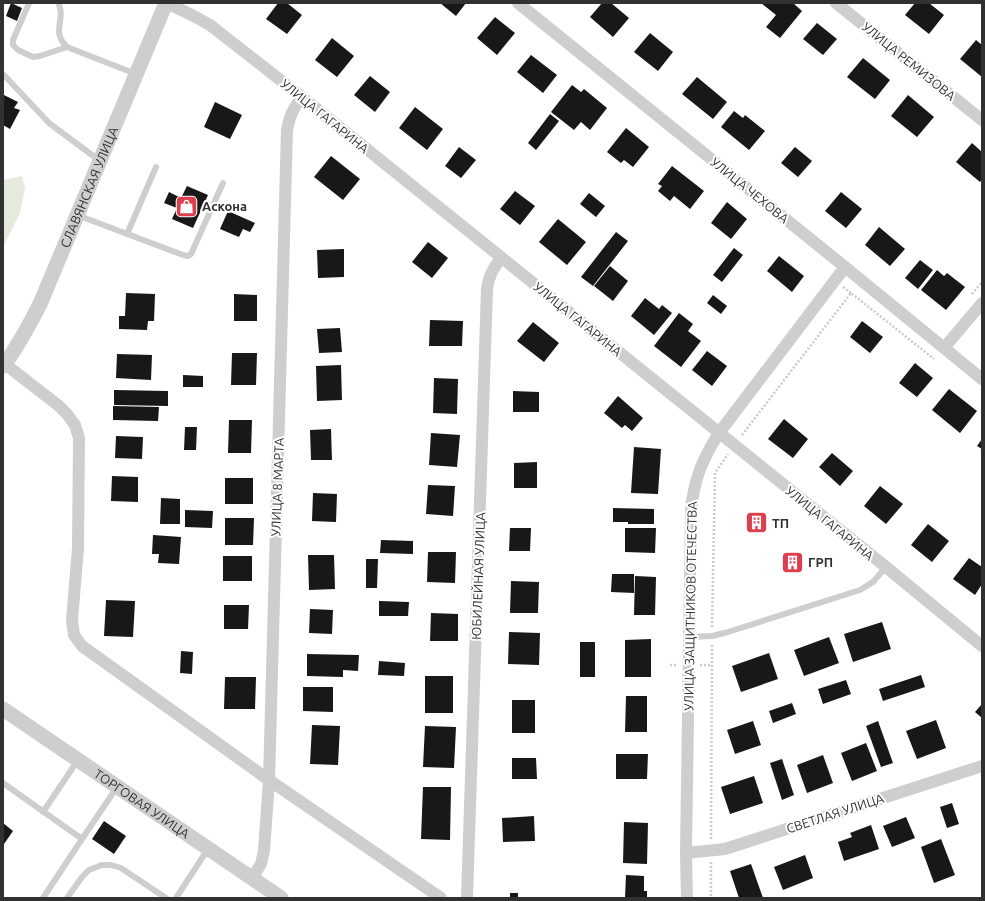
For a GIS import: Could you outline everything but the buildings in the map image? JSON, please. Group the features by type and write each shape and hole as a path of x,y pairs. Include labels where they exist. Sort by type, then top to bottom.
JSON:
{"street":[{"name":"СЛАВЯНСКАЯ УЛИЦА","path":"4,365 20,341 40,304 166,3"},
{"name":"УЛИЦА ГАГАРИНА","path":"166,3 210,25 302,97 982,646"},
{"name":"УЛИЦА ЧЕХОВА","path":"518,3 982,379"},
{"name":"УЛИЦА РЕМИЗОВА","path":"836,3 982,120"},
{"name":"УЛИЦА 8 МАРТА","path":"252,878 261,864 264,851 269,780 287,130 290,115 302,97"},
{"name":"ЮБИЛЕЙНАЯ УЛИЦА","path":"467,898 487,289 489,278 494,267 501,258"},
{"name":"УЛИЦА ЗАЩИТНИКОВ ОТЕЧЕСТВА","path":"687,898 686,853 691,510 692,495 696,478 703,461 719,433 845,267"},
{"path":"944,348 982,303"},
{"path":"4,365 59,406 75,425 79,438 78,548 72,620 74,635 82,646 269,780 441,898"},
{"name":"ТОРГОВАЯ УЛИЦА","path":"3,710 281,898"},
{"name":"СВЕТЛАЯ УЛИЦА","path":"686,853 725,849 982,766"}],"lane":[{"path":"29,3 12,40 18,50 33,57 66,47"},
{"path":"58,3 61,10 58,32 59,38 66,47 136,74"},
{"path":"3,74 49,123 100,161"},
{"path":"127,234 156,167"},
{"path":"77,215 188,256 191,254 223,183"},
{"path":"689,637 712,636 728,632 860,590 873,582 886,567"},
{"path":"43,812 78,760"},
{"path":"3,783 82,839"},
{"path":"43,898 117,787"},
{"path":"176,898 208,849"},
{"path":"67,898 89,870 102,865 111,865 121,868 166,898"}],"path":[{"path":"711,898 712,636 715,472 851,293 934,359"}],"shaded area":[{"path":"22,176 25,188 20,213 3,247 3,180"}],"place":[{"name":"Аскона","path":"187,206"},
{"name":"ТП","path":"757,523"},
{"name":"ГРП","path":"792,562"}]}
